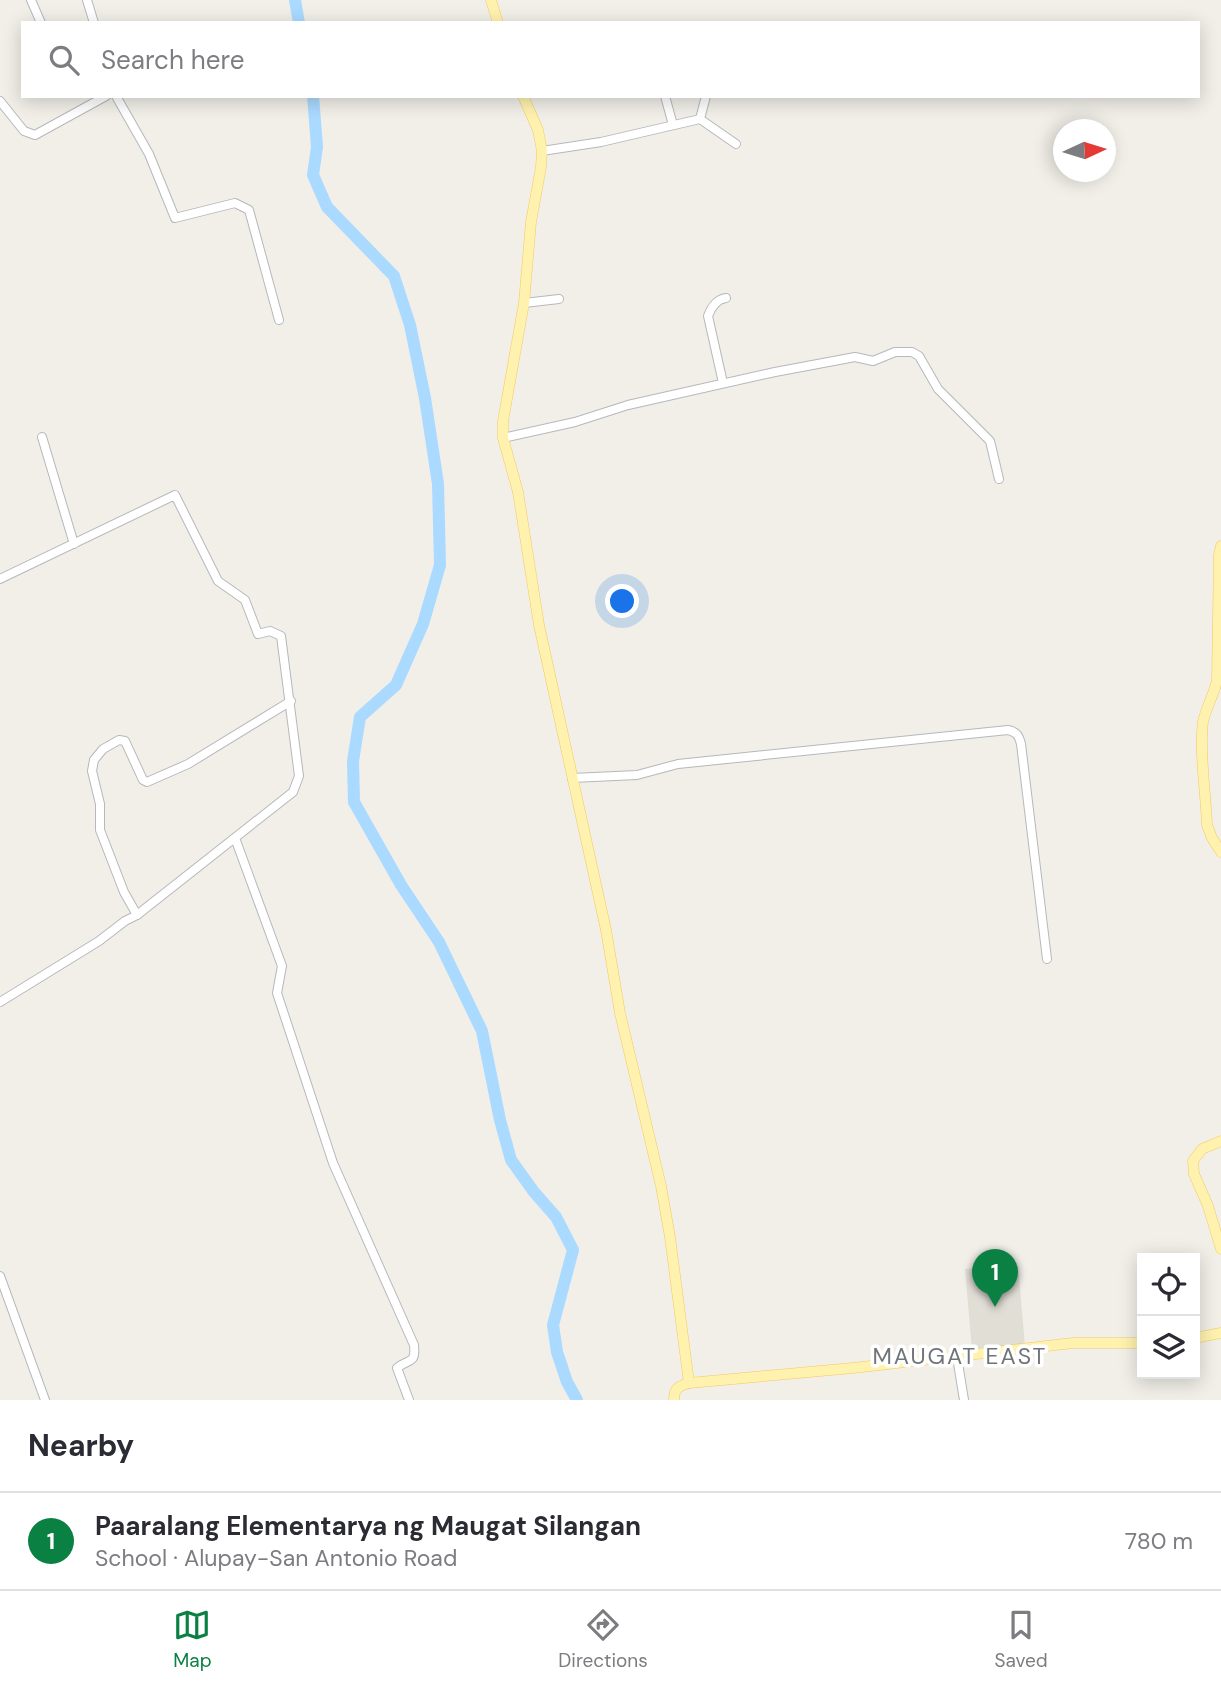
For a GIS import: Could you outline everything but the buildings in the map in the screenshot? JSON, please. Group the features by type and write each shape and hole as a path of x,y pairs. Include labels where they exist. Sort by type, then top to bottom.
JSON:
{"main road":[{"path":"491,0 497,21"},
{"path":"524,98 538,130 542,151 531,222 523,303 503,421 503,438 518,492 539,625 606,930 620,1013 661,1186 688,1383"},
{"path":"1221,546 1217,680 1214,697 1203,722 1203,738 1207,825 1221,852"},
{"path":"1221,1141 1202,1149 1193,1161 1194,1174 1208,1206 1221,1249"},
{"path":"1200,1337 1221,1333"},
{"path":"674,1400 679,1385 688,1383 1073,1343 1137,1343"}],"street":[{"path":"31,0 40,21"},
{"path":"87,0 92,21"},
{"path":"0,101 24,131 35,135 102,98"},
{"path":"117,98 149,154 175,218 235,203 249,211 279,320"},
{"path":"666,98 673,125"},
{"path":"700,119 705,98"},
{"path":"542,151 601,142 700,119"},
{"path":"700,119 736,144"},
{"path":"723,383 708,316 715,305 726,298"},
{"path":"523,303 559,299"},
{"path":"503,438 723,383 855,357 873,361 895,352 912,352 919,356 937,389 990,441 999,479"},
{"path":"42,437 74,544"},
{"path":"0,579 175,495 218,581 245,600 258,634 270,631 281,636 299,776 293,792 137,915 125,920 99,941 0,1002"},
{"path":"137,915 124,892 100,830 100,804 92,771 94,760 103,750 119,740 125,741 147,782 188,764 291,701"},
{"path":"572,778 637,775 678,764 1014,731 1021,744 1047,959"},
{"path":"235,838 282,966 277,993 333,1163 414,1345 415,1356 411,1362 397,1368 409,1400"},
{"path":"0,1276 45,1400"},
{"path":"957,1357 964,1400"}],"shaded area":[{"path":"1018,1265 1025,1346 972,1350 965,1269"}],"waterway":[{"path":"295,0 299,21"},
{"path":"313,98 317,147 313,175 327,207 394,276 410,325 425,398 438,484 440,565 423,624 396,685 360,717 353,761 354,802 401,885 439,942 482,1031 511,1160 556,1217 573,1250 553,1325 557,1352 567,1382 577,1400"}],"place":[{"name":"Paaralang Elementarya ng Maugat Silangan","path":"995,1307"}],"district":[{"name":"MAUGAT EAST","path":"960,1356"}]}
